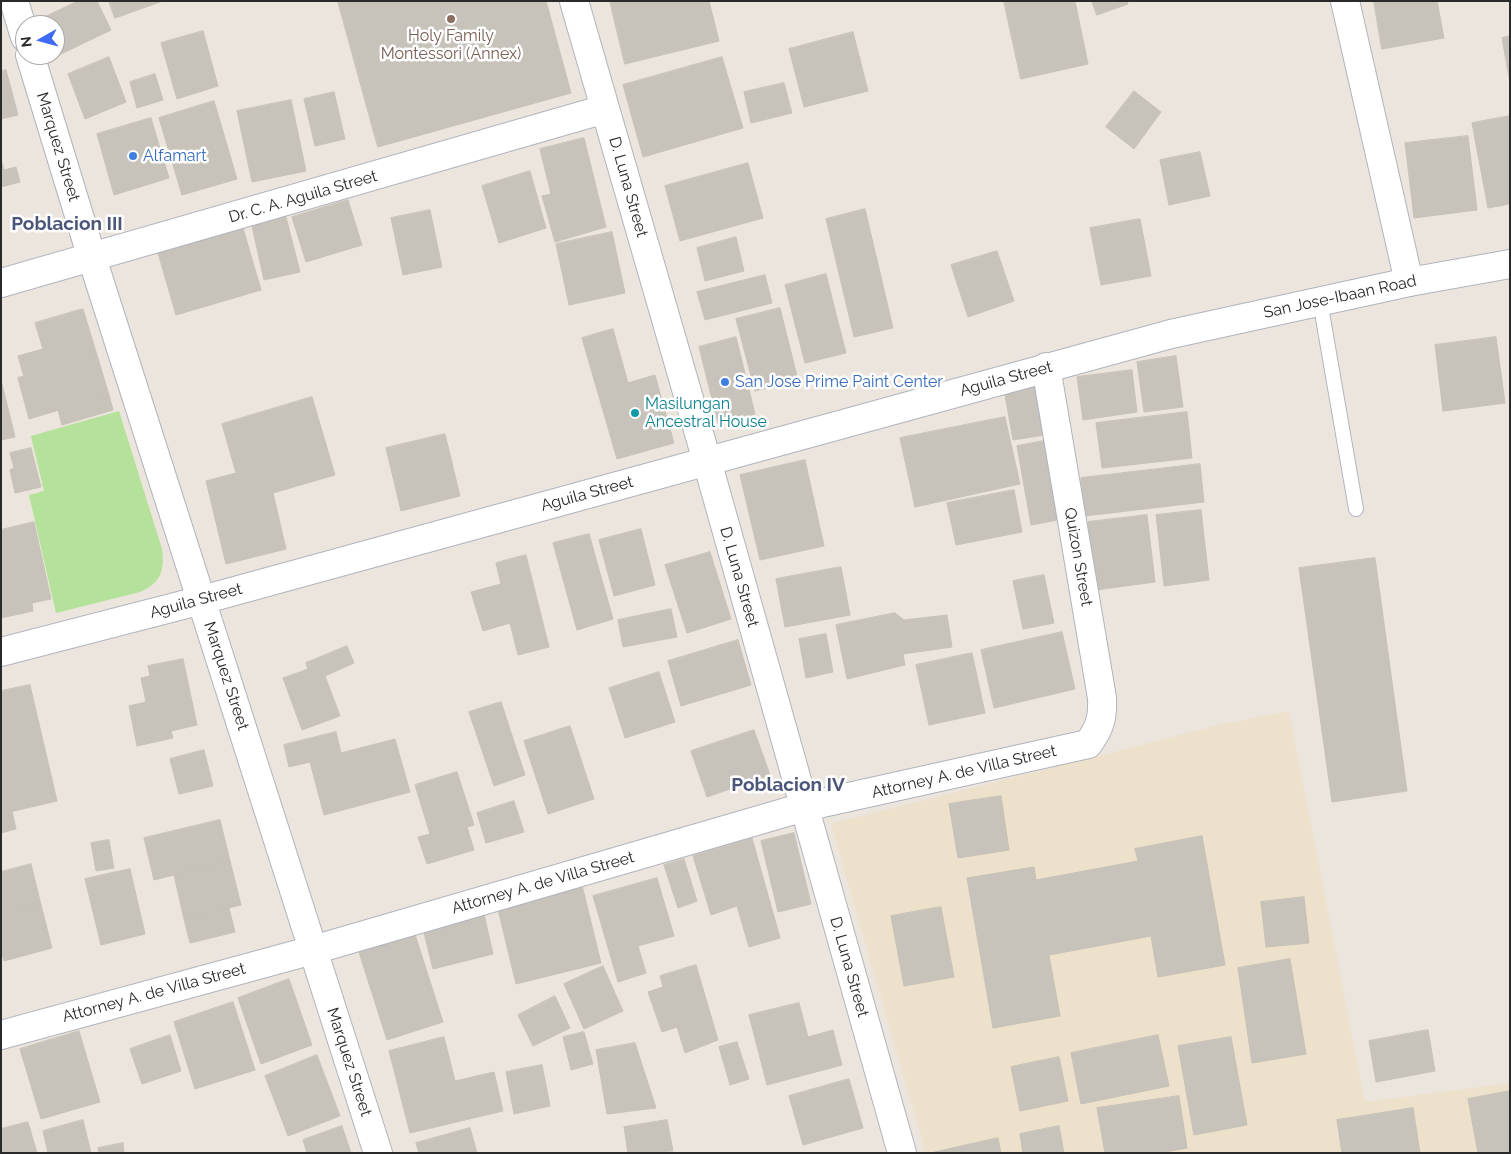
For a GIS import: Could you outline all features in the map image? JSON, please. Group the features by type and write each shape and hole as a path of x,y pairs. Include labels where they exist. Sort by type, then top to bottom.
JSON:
{"street":[{"path":"14,1 18,15"},
{"name":"D. Luna Street","path":"574,1 707,461 902,1153"},
{"path":"1345,1 1409,282"},
{"name":"Marquez Street","path":"33,65 92,258 378,1153"},
{"name":"Dr. C. A. Aguila Street","path":"1,283 605,109"},
{"name":"San Jose-Ibaan Road","path":"1171,334 1409,282 1510,264"},
{"name":"Aguila Street","path":"1,652 202,600 1171,334"},
{"name":"Quizon Street","path":"1046,367 1102,698 1103,716 1098,731 1088,744"},
{"name":"Attorney A. de Villa Street","path":"1,1035 313,950 804,808 1088,744"}],"lane":[{"path":"1320,301 1356,509"}],"shaded area":[{"path":"1289,711 1365,1102 1510,1083 1510,1153 926,1153 831,824 1223,724"}],"green space":[{"path":"119,411 162,549 162,569 157,580 140,592 56,613 29,495 44,491 31,436"}],"building":[{"path":"78,1 97,1 111,30 65,52 65,15 49,15"},
{"path":"109,1 163,1 115,18"},
{"path":"338,1 546,1 571,93 378,147"},
{"path":"610,1 709,1 719,41 625,64"},
{"path":"1004,1 1075,1 1088,64 1021,79"},
{"path":"1092,1 1127,1 1128,4 1097,15"},
{"path":"1374,1 1437,1 1444,38 1382,49"},
{"path":"203,31 218,86 177,99 161,43"},
{"path":"853,32 868,91 804,107 789,49"},
{"path":"1510,36 1510,83 1502,38"},
{"path":"109,57 126,102 85,119 68,74"},
{"path":"722,57 743,128 643,157 623,85"},
{"path":"6,70 18,115 1,119 1,71"},
{"path":"155,74 163,100 137,108 130,82"},
{"path":"784,83 792,113 751,123 744,92"},
{"path":"1134,91 1161,112 1134,149 1106,127"},
{"path":"334,92 345,139 315,146 304,99"},
{"path":"291,100 306,171 252,182 237,111"},
{"path":"214,101 237,179 182,195 159,118"},
{"path":"1510,116 1510,204 1488,208 1472,123"},
{"name":"Alfamart","path":"151,118 169,178 114,195 97,134"},
{"path":"1468,136 1477,210 1414,218 1405,143"},
{"path":"584,138 606,227 555,242 542,196 551,194 540,149"},
{"path":"1200,152 1210,196 1169,205 1160,160"},
{"path":"1,159 4,170 16,167 20,182 1,187"},
{"path":"748,163 763,218 680,241 665,186"},
{"path":"530,171 546,228 499,243 482,186"},
{"path":"348,200 362,245 306,262 292,217"},
{"path":"865,209 893,328 854,337 826,219"},
{"path":"430,210 442,267 403,275 391,218"},
{"path":"286,217 300,272 264,280 252,226"},
{"path":"1140,219 1151,276 1101,285 1090,228"},
{"path":"243,228 261,290 176,315 158,253"},
{"path":"612,232 625,293 569,305 556,244"},
{"path":"736,237 744,271 705,281 697,248"},
{"path":"997,251 1014,301 968,317 951,265"},
{"path":"826,274 846,353 805,363 785,285"},
{"path":"765,275 772,303 705,320 697,292"},
{"path":"780,308 798,380 755,391 736,319"},
{"path":"83,309 97,355 24,377 18,356 43,349 35,323"},
{"name":"Masilungan Ancestral House","path":"613,329 628,383 655,375 674,443 617,459 582,338"},
{"path":"736,337 755,414 718,423 699,347"},
{"path":"1496,337 1505,403 1443,411 1435,345"},
{"path":"97,355 109,395 29,419 18,378"},
{"path":"1176,356 1183,407 1144,412 1137,362"},
{"path":"1132,370 1137,412 1083,420 1077,377"},
{"path":"1036,383 1045,435 1013,440 1004,389"},
{"path":"1,385 15,437 1,440"},
{"path":"109,395 113,410 62,425 58,410"},
{"path":"312,397 335,475 273,493 286,549 226,564 206,481 236,473 222,424"},
{"path":"1187,412 1192,458 1102,468 1096,423"},
{"path":"1005,417 1020,484 915,507 900,438"},
{"path":"445,434 460,496 401,511 386,448"},
{"path":"1049,440 1063,519 1031,525 1017,446"},
{"path":"31,448 41,487 15,493 10,470 14,468 10,453"},
{"path":"805,460 824,546 760,560 740,475"},
{"path":"1200,464 1204,502 1085,516 1081,478"},
{"path":"1014,490 1022,532 956,545 947,503"},
{"path":"1201,510 1209,580 1164,586 1156,515"},
{"path":"1147,515 1155,582 1096,590 1088,522"},
{"path":"34,522 51,599 32,603 33,611 1,618 1,530"},
{"path":"641,529 655,585 614,596 599,540"},
{"path":"589,534 613,619 577,630 553,543"},
{"path":"710,552 731,619 687,633 665,565"},
{"path":"526,555 549,647 518,655 510,623 483,631 471,592 501,584 496,563"},
{"path":"1375,558 1407,791 1332,802 1299,568"},
{"path":"841,567 850,615 785,627 776,579"},
{"path":"1044,575 1054,623 1023,629 1013,581"},
{"path":"671,609 677,637 623,647 618,620"},
{"path":"895,613 904,620 947,615 952,647 903,654 905,665 847,679 836,625"},
{"path":"1062,632 1075,689 994,708 981,650"},
{"path":"826,634 833,672 806,678 799,639"},
{"path":"738,640 751,685 681,706 668,661"},
{"path":"347,646 354,663 325,676 340,716 302,730 283,678 308,669 306,663"},
{"path":"972,653 985,713 929,725 916,665"},
{"path":"183,659 197,725 171,731 173,738 137,746 129,706 146,702 141,678 150,676 148,666"},
{"path":"659,672 675,722 625,738 609,688"},
{"path":"30,685 57,801 1,814 1,691"},
{"path":"501,702 525,775 494,786 469,712"},
{"path":"570,726 594,799 548,814 524,741"},
{"path":"754,730 770,775 707,797 691,751"},
{"path":"336,732 341,753 395,739 410,792 324,815 310,762 289,767 284,745"},
{"path":"204,750 213,786 179,794 170,759"},
{"path":"457,772 474,825 467,827 474,850 427,864 418,837 430,834 415,785"},
{"path":"1001,796 1009,850 958,858 949,804"},
{"path":"514,801 524,832 486,843 477,813"},
{"path":"12,811 16,829 1,833 1,814"},
{"path":"220,820 230,861 154,880 144,838"},
{"path":"794,833 811,904 778,912 761,841"},
{"path":"1202,836 1225,965 1158,977 1151,936 1049,955 1060,1016 993,1028 967,878 1034,867 1036,880 1138,861 1135,849"},
{"path":"752,838 780,938 749,947 737,906 711,915 693,856"},
{"path":"109,840 114,868 96,871 91,843"},
{"path":"684,859 697,901 678,908 664,865"},
{"path":"230,861 241,905 184,919 174,875"},
{"path":"31,864 41,905 1,915 1,872"},
{"path":"130,869 145,934 101,945 85,879"},
{"path":"657,878 674,936 638,946 646,973 618,982 593,896"},
{"path":"581,881 601,963 516,984 496,901"},
{"path":"1304,897 1309,943 1266,947 1261,902"},
{"path":"41,905 52,948 4,961 1,950 1,915"},
{"path":"941,907 954,977 904,986 891,916"},
{"path":"229,908 235,932 190,943 184,919"},
{"path":"484,914 493,954 433,969 423,929"},
{"path":"412,925 443,1022 387,1040 356,943"},
{"path":"1290,959 1306,1054 1252,1063 1238,968"},
{"path":"696,965 718,1040 685,1053 677,1027 662,1032 648,992 663,987 660,976"},
{"path":"603,966 623,1011 584,1029 564,984"},
{"path":"289,979 312,1045 261,1064 238,998"},
{"path":"555,996 570,1028 533,1046 518,1015"},
{"path":"233,1002 255,1070 195,1089 174,1022"},
{"path":"799,1003 808,1037 833,1030 842,1065 767,1085 749,1015"},
{"path":"1428,1030 1435,1071 1376,1082 1369,1041"},
{"path":"79,1031 100,1102 41,1119 20,1049"},
{"path":"584,1032 593,1064 571,1070 563,1037"},
{"path":"170,1035 181,1071 142,1084 130,1049"},
{"path":"1158,1035 1169,1086 1081,1104 1071,1053"},
{"path":"444,1037 455,1081 494,1072 503,1111 410,1133 389,1051"},
{"path":"1231,1037 1247,1125 1194,1135 1178,1046"},
{"path":"737,1042 749,1079 730,1085 719,1047"},
{"path":"635,1043 656,1108 607,1114 596,1050"},
{"path":"317,1055 340,1116 288,1136 265,1076"},
{"path":"1059,1057 1068,1101 1020,1111 1011,1067"},
{"path":"542,1065 550,1106 514,1114 506,1072"},
{"path":"849,1079 863,1128 803,1145 789,1096"},
{"path":"1510,1091 1510,1153 1478,1153 1468,1099"},
{"path":"1179,1096 1187,1148 1159,1153 1105,1153 1097,1108"},
{"path":"1413,1108 1420,1153 1342,1153 1337,1120"},
{"path":"83,1120 91,1153 48,1153 43,1131"},
{"path":"667,1120 673,1151 628,1153 624,1127"},
{"path":"28,1122 37,1153 1,1153 1,1129"},
{"path":"342,1126 351,1153 307,1153 303,1140"},
{"path":"1059,1126 1064,1153 1023,1153 1020,1134"},
{"path":"470,1128 477,1153 419,1153 416,1143"},
{"path":"998,1138 1001,1153 935,1152"},
{"path":"123,1143 124,1153 99,1153 98,1148"}],"place":[{"name":"Holy Family Montessori (Annex)","path":"451,19"},
{"name":"Alfamart","path":"133,156"},
{"name":"San Jose Prime Paint Center","path":"725,382"},
{"name":"Masilungan Ancestral House","path":"635,413"}],"district":[{"name":"Poblacion III","path":"67,224"},
{"name":"Poblacion IV","path":"788,785"}]}
